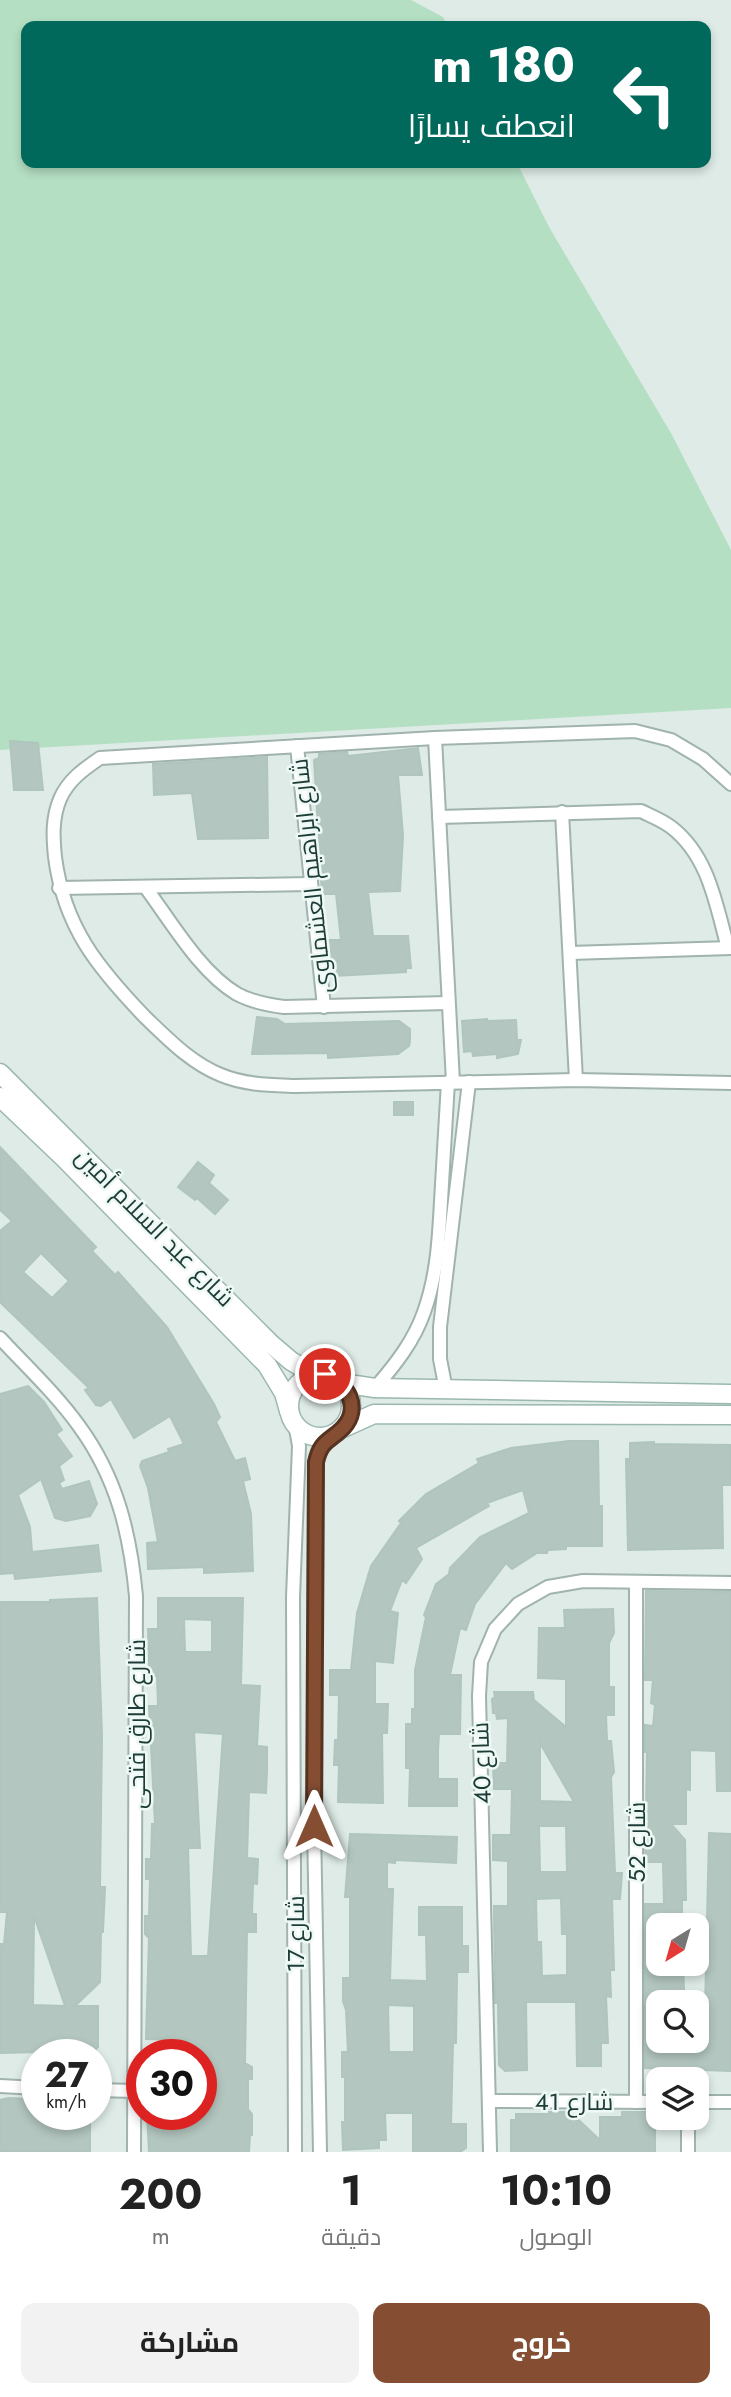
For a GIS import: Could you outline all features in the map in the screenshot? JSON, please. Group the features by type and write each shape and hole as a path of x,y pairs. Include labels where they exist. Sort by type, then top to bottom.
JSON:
{"street":[{"path":"731,783 704,758 671,740 635,730 435,738 100,758 77,774 60,797 53,825 60,888 74,925 97,964 189,1057 221,1075 257,1085 295,1086 576,1080 731,1083"},
{"path":"435,738 449,1003 450,1082 440,1327 440,1359 446,1390"},
{"name":"شارع ابراهيم العشماوى","path":"297,746 324,1007"},
{"path":"439,817 641,811 670,826 693,849 709,877 729,948 570,953"},
{"path":"562,812 576,1080"},
{"path":"60,888 312,884"},
{"path":"146,888 204,966 220,982 239,995 261,1004 324,1007 449,1003"},
{"name":"شارع عبد السلام أمين","path":"0,1073 69,1152 267,1366 279,1381 292,1417"},
{"path":"375,1388 411,1341 424,1314 443,1255 468,1082"},
{"name":"شارع عبد السلام أمين","path":"0,1097 69,1152 271,1344 291,1361 315,1375"},
{"name":"شارع طارق فتحى","path":"0,1338 85,1435 103,1464 121,1506 132,1551 136,1596 135,2039"},
{"path":"731,1394 375,1388 342,1383 325,1374 306,1377 292,1392 292,1417 301,1430 317,1437 339,1431 374,1414 731,1415"},
{"path":"339,1431 352,1410 352,1400 342,1383"},
{"path":"696,1394 700,1406 696,1414"},
{"name":"شارع 17","path":"292,1417 299,1446 293,1597 295,2152"},
{"name":"شارع 17","path":"320,2152 314,1826 316,1462 322,1446 339,1431"},
{"name":"شارع 40","path":"490,2152 479,1696 481,1662 495,1629 518,1604 548,1587 583,1581 731,1583"},
{"name":"شارع 52","path":"636,1582 636,2102"},
{"path":"0,2086 21,2087"},
{"name":"شارع 41","path":"489,2101 646,2102"},
{"path":"709,2102 731,2102"},
{"name":"شارع طارق فتحى","path":"134,2130 134,2152"},
{"path":"688,2130 688,2152"}],"green space":[{"path":"0,0 411,0 443,17 445,21 21,21 21,168 520,168 549,227 672,435 731,550 731,708 0,750"}],"building":[{"path":"10,741 38,743 43,790 14,790"},
{"path":"418,748 422,775 398,775 403,835 400,891 368,892 373,936 408,936 411,968 406,968 406,972 334,976 333,969 329,969 326,940 341,940 336,894 322,894 314,760 319,758 319,754 347,752 348,756"},
{"path":"267,757 268,838 198,839 192,793 154,795 153,764"},
{"path":"257,1017 277,1019 285,1024 399,1021 410,1029 410,1041 409,1046 398,1054 328,1058 328,1053 252,1054"},
{"path":"516,1020 517,1040 521,1040 518,1054 497,1058 497,1054 473,1056 472,1051 464,1052 462,1021"},
{"path":"394,1102 413,1102 413,1115 394,1115"},
{"path":"0,1147 96,1247 92,1251 115,1275 118,1272 167,1327 214,1404 220,1417 216,1422 235,1461 245,1458 250,1479 243,1481 251,1514 253,1571 204,1573 204,1567 148,1569 147,1543 158,1542 148,1488 140,1466 142,1461 184,1444 170,1416 134,1438 111,1399 101,1406 96,1405 85,1390 89,1388 0,1302 0,1231 12,1221 0,1210","holes":["41,1253 69,1281 52,1298 23,1272"]},
{"path":"198,1162 214,1175 209,1183 228,1200 215,1214 197,1198 195,1200 178,1187"},
{"path":"28,1386 44,1402 62,1430 56,1434 72,1456 59,1466 64,1480 59,1483 62,1489 89,1481 97,1504 90,1516 66,1521 55,1518 41,1479 18,1495 30,1527 32,1552 98,1545 101,1571 15,1579 14,1573 0,1574 0,1394"},
{"path":"569,1441 598,1441 602,1546 566,1546 566,1549 548,1550 547,1553 537,1553 512,1569 506,1563 475,1604 466,1630 460,1628 450,1675 461,1675 460,1734 439,1734 438,1750 438,1779 457,1779 457,1806 409,1806 410,1768 406,1768 406,1724 412,1724 412,1709 415,1709 415,1670 426,1617 424,1615 436,1584 449,1574 450,1568 480,1537 529,1513 523,1490 487,1503 489,1506 416,1548 422,1559 406,1583 402,1580 390,1611 398,1613 393,1663 375,1661 375,1704 388,1704 387,1733 382,1733 383,1803 338,1802 339,1765 334,1765 335,1740 338,1740 339,1695 330,1695 330,1670 351,1670 357,1613 371,1566 401,1523 399,1521 426,1494 479,1463 477,1459 511,1448"},
{"path":"630,1443 731,1445 731,1485 722,1485 723,1548 628,1550 626,1459 630,1459"},
{"path":"646,1591 731,1592 731,1791 717,1791 716,1751 690,1750 690,1790 686,1789 686,1824 671,1824 685,1840 686,1900 682,1900 682,1913 646,1913 646,1976 683,1976 684,1990 646,1990 646,2053 709,2053 709,1990 705,1990 706,1976 709,1976 709,1833 731,1834 731,2071 709,2070 709,2067 645,2068 645,1904 664,1904 663,1862 645,1862 645,1725 653,1726 655,1705 651,1703 653,1680 645,1680"},
{"path":"97,1598 102,1735 100,1887 105,1887 103,1932 100,1982 75,2006 98,2006 98,2039 21,2039 21,2052 0,2053 0,1944 4,1944 7,1912 0,1912 0,1602","holes":["34,1916 65,2006 33,2005"]},
{"path":"158,1598 243,1598 241,1685 260,1686 257,1746 267,1747 266,1793 249,1792 247,1858 258,1859 257,1884 253,1883 252,1914 256,1914 256,1932 247,1932 245,2063 252,2067 252,2079 248,2079 248,2109 252,2114 249,2152 149,2152 148,2130 217,2130 217,2039 146,2039 149,1938 145,1934 145,1916 149,1916 150,1879 146,1879 146,1859 151,1859 152,1824 155,1824 149,1706 158,1706 157,1676 149,1676 148,1629 158,1629","holes":["184,1619 212,1620 212,1652 185,1652","194,1732 223,1734 208,1956 191,1956 188,1848 200,1848"]},
{"path":"613,1609 614,1633 609,1643 609,1687 614,1687 614,1715 606,1715 607,1741 611,1741 614,1772 611,1777 615,1873 622,1873 620,1899 612,1899 614,1970 610,1970 611,1997 606,1996 608,2043 601,2043 601,2066 577,2066 576,2002 526,2002 527,2070 505,2071 499,2065 494,1906 508,1906 508,1861 493,1860 493,1835 511,1835 512,1789 494,1789 493,1763 507,1763 508,1718 497,1719 496,1713 493,1713 492,1699 495,1697 494,1692 533,1692 534,1700 566,1727 566,1679 538,1678 539,1628 565,1628 564,1610","holes":["540,1743 574,1802 540,1801","539,1826 566,1826 567,1872 540,1872","561,1898 562,1934 567,1934 567,1975 542,1976 541,1942 537,1942 536,1899"]},
{"path":"350,1834 457,1837 456,1863 395,1860 395,1863 387,1862 387,1889 393,1889 390,1980 427,1981 426,1935 419,1935 419,1907 462,1907 462,1946 468,1946 468,1972 457,1972 451,2124 466,2124 466,2148 460,2152 413,2152 413,2113 385,2113 386,2140 379,2140 379,2148 343,2150 345,2077 342,2077 342,2052 348,2052 343,1978 350,1978 350,1897 345,1897","holes":["388,2005 414,2006 414,2052 389,2052"]},
{"path":"21,2099 21,2130 90,2130 90,2152 0,2151 0,2100"},
{"path":"570,2112 600,2140 600,2117 622,2117 622,2112 646,2112 646,2130 655,2130 655,2152 511,2152 511,2120 516,2120 516,2114"}],"route":[{"path":"314,1826 316,1462 325,1441 343,1428 352,1410 348,1391 334,1377 325,1374"}]}
